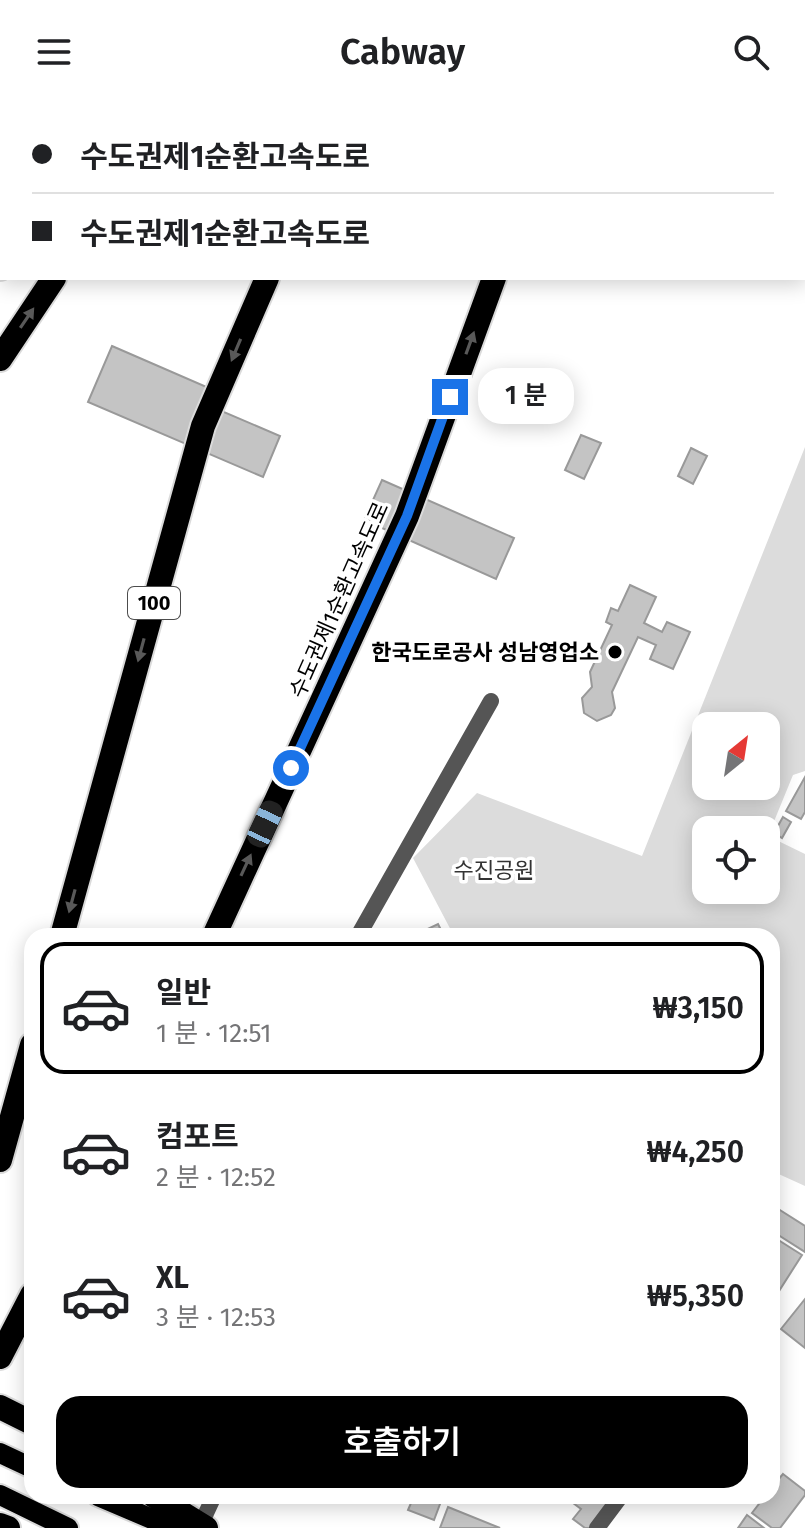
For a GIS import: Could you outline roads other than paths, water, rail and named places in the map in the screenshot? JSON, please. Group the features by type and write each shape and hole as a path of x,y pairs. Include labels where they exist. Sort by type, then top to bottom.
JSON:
{"highway":[{"path":"0,359 53,280"},
{"name":"100","path":"64,928 203,426 266,280"},
{"name":"수도권제1순환고속도로","path":"218,928 407,516 493,280"},
{"path":"0,1160 24,1074"},
{"path":"0,1357 24,1310"},
{"path":"0,1407 24,1419"},
{"path":"167,1504 204,1526"},
{"path":"0,1525 8,1528"}],"main road":[{"path":"0,1453 24,1464"},
{"path":"0,1495 68,1528"},
{"path":"117,1504 173,1528"}],"street":[{"path":"363,928 491,701"},
{"path":"204,1526 211,1504"},
{"path":"597,1528 615,1504"}],"place":[{"name":"한국도로공사 성남영업소","path":"615,652"}],"park label":[{"name":"수진공원","path":"494,870"}]}
